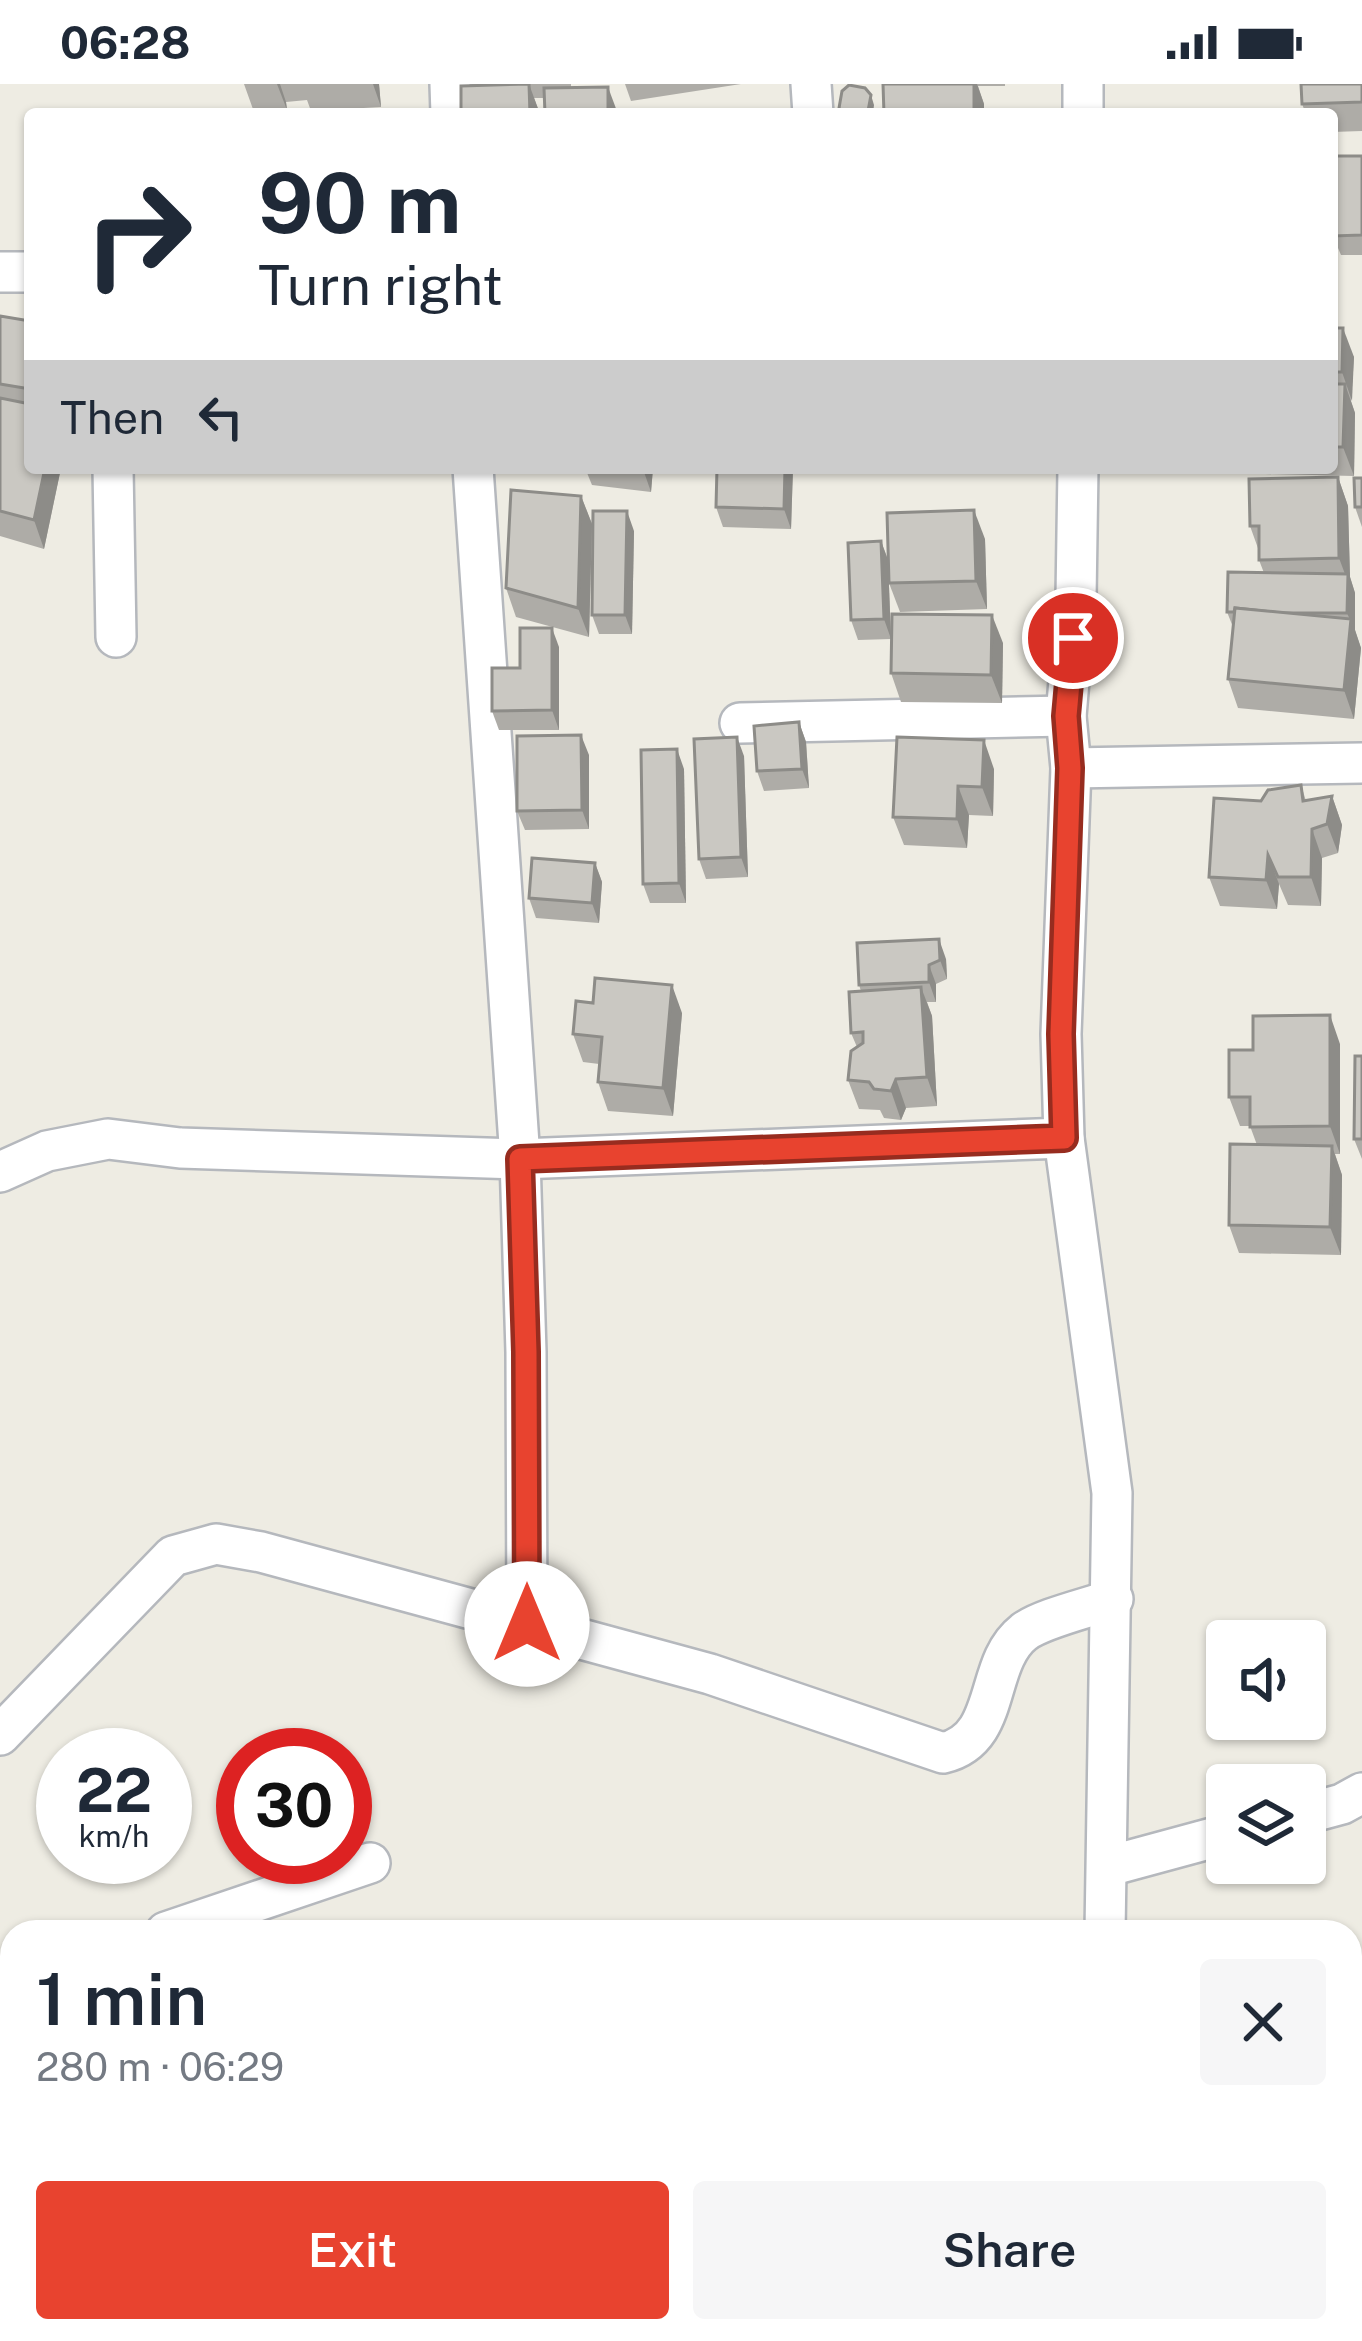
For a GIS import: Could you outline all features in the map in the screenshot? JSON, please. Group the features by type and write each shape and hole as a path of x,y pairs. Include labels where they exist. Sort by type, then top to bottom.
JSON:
{"street":[{"path":"113,474 116,638"},
{"path":"473,474 520,1159 527,1624"},
{"path":"1078,474 1076,598 1066,716 1070,768 1061,1034 1064,1138 1112,1493 1107,1920"},
{"path":"740,723 1066,716"},
{"path":"1070,768 1362,763"},
{"path":"0,1172 47,1151 108,1139 180,1148 520,1159 1064,1138"},
{"path":"0,1736 173,1556 216,1544 261,1552 710,1674 943,1753 964,1748 975,1735 1011,1648 1024,1632 1113,1599"},
{"path":"1326,1808 1362,1792"},
{"path":"1109,1866 1206,1840"},
{"path":"201,1920 306,1884"}],"building":[{"path":"529,84 530,108 461,108 461,86"},
{"path":"883,84 974,84 974,108 884,108"},
{"path":"1301,84 1362,84 1362,102 1302,104"},
{"path":"849,85 865,88 871,95 869,108 839,108 842,91"},
{"path":"608,87 608,108 545,108 544,88"},
{"path":"1338,156 1362,156 1362,235 1338,236"},
{"path":"0,316 24,320 24,388 0,384"},
{"path":"1338,328 1343,328 1342,372 1338,372"},
{"path":"1338,384 1345,384 1343,447 1338,447"},
{"path":"0,398 24,403 24,474 44,474 34,520 0,511"},
{"path":"717,474 785,474 784,509 716,507"},
{"path":"1338,477 1339,558 1259,560 1259,526 1250,526 1249,479"},
{"path":"1354,478 1362,478 1362,507 1355,507"},
{"path":"511,490 581,496 578,608 506,588"},
{"path":"974,510 976,581 889,583 887,513"},
{"path":"593,511 627,511 625,615 592,615"},
{"path":"881,541 884,619 851,620 848,543"},
{"path":"1228,572 1348,574 1347,613 1235,608 1227,612"},
{"path":"1235,608 1351,619 1344,690 1228,679"},
{"path":"892,614 992,615 991,675 891,673"},
{"path":"520,628 552,628 552,710 492,711 492,668 520,668"},
{"path":"799,722 802,769 757,771 754,726"},
{"path":"581,735 582,810 517,811 517,736"},
{"path":"737,737 741,857 699,859 694,739"},
{"path":"897,737 984,740 982,787 958,786 957,819 893,817"},
{"path":"677,749 679,883 643,884 641,750"},
{"path":"1301,785 1303,801 1332,796 1327,824 1312,829 1311,877 1278,877 1268,855 1266,880 1209,877 1214,798 1261,801 1268,790"},
{"path":"532,858 595,863 592,903 529,898"},
{"path":"939,939 940,960 929,965 929,982 859,985 857,943"},
{"path":"595,978 672,985 663,1088 598,1082 602,1037 573,1034 576,1001 593,1003"},
{"path":"921,987 927,1077 896,1079 891,1091 848,1080 851,1051 863,1043 863,1032 851,1033 849,992"},
{"path":"1330,1015 1330,1126 1250,1127 1250,1097 1229,1097 1229,1050 1253,1050 1253,1016"},
{"path":"1355,1056 1362,1056 1362,1139 1354,1139"},
{"path":"1230,1144 1332,1146 1330,1227 1229,1225"}],"route":[{"path":"527,1624 520,1159 1064,1138 1061,1034 1070,768 1066,716 1073,638"}]}
